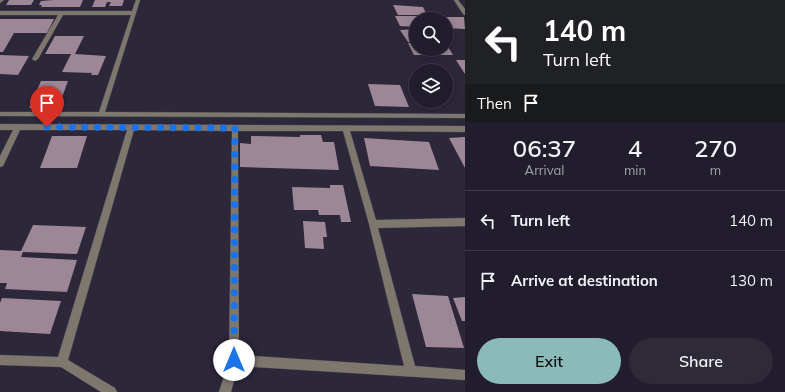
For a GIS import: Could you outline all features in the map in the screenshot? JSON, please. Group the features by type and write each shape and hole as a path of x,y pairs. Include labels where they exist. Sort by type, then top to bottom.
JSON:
{"street":[{"path":"101,115 138,0"},
{"path":"456,0 465,13"},
{"path":"0,13 134,13"},
{"path":"35,59 61,14"},
{"path":"0,114 465,116"},
{"path":"0,127 465,129"},
{"path":"0,164 18,127"},
{"path":"62,362 131,128"},
{"path":"226,392 234,360 235,128"},
{"path":"346,129 373,224 411,371"},
{"path":"373,224 465,222"},
{"path":"0,360 62,362 111,392"},
{"path":"234,360 465,375"}],"building":[{"path":"9,0 34,0 31,5 6,5"},
{"path":"83,0 80,7 41,7 42,5 39,5 41,1"},
{"path":"95,0 124,0 122,6 109,6 111,2 107,2 105,7 92,7"},
{"path":"393,5 423,7 426,12 409,12 409,15 398,15"},
{"path":"395,16 409,16 409,27 400,26"},
{"path":"453,17 464,17 465,29 453,28"},
{"path":"0,19 54,19 47,33 14,33 3,52 0,52"},
{"path":"409,29 409,42 408,42 400,30"},
{"path":"55,36 84,36 75,54 106,56 98,75 91,75 92,73 62,72 71,54 45,54"},
{"path":"0,55 29,56 18,75 0,74"},
{"path":"456,60 465,60 465,74"},
{"path":"41,81 68,81 58,108 29,108"},
{"path":"368,84 400,85 409,107 375,106"},
{"path":"300,135 321,135 323,142 334,142 339,170 240,167 240,143 251,144 251,136 300,137"},
{"path":"52,136 87,136 77,168 40,168"},
{"path":"465,137 465,168 449,138"},
{"path":"364,138 429,142 439,170 370,166"},
{"path":"330,185 343,185 351,222 341,222 340,215 319,215 318,210 294,210 292,187 330,188"},
{"path":"303,221 325,222 327,237 323,237 324,249 305,248"},
{"path":"33,225 86,227 77,254 23,252 21,257 77,260 67,292 5,289 7,283 0,283 0,250 21,251"},
{"path":"412,294 448,296 464,348 426,347"},
{"path":"465,297 465,321 462,321 453,298"},
{"path":"2,298 61,301 50,334 0,331 0,303"}],"route":[{"path":"47,127 235,128 234,360"}]}
